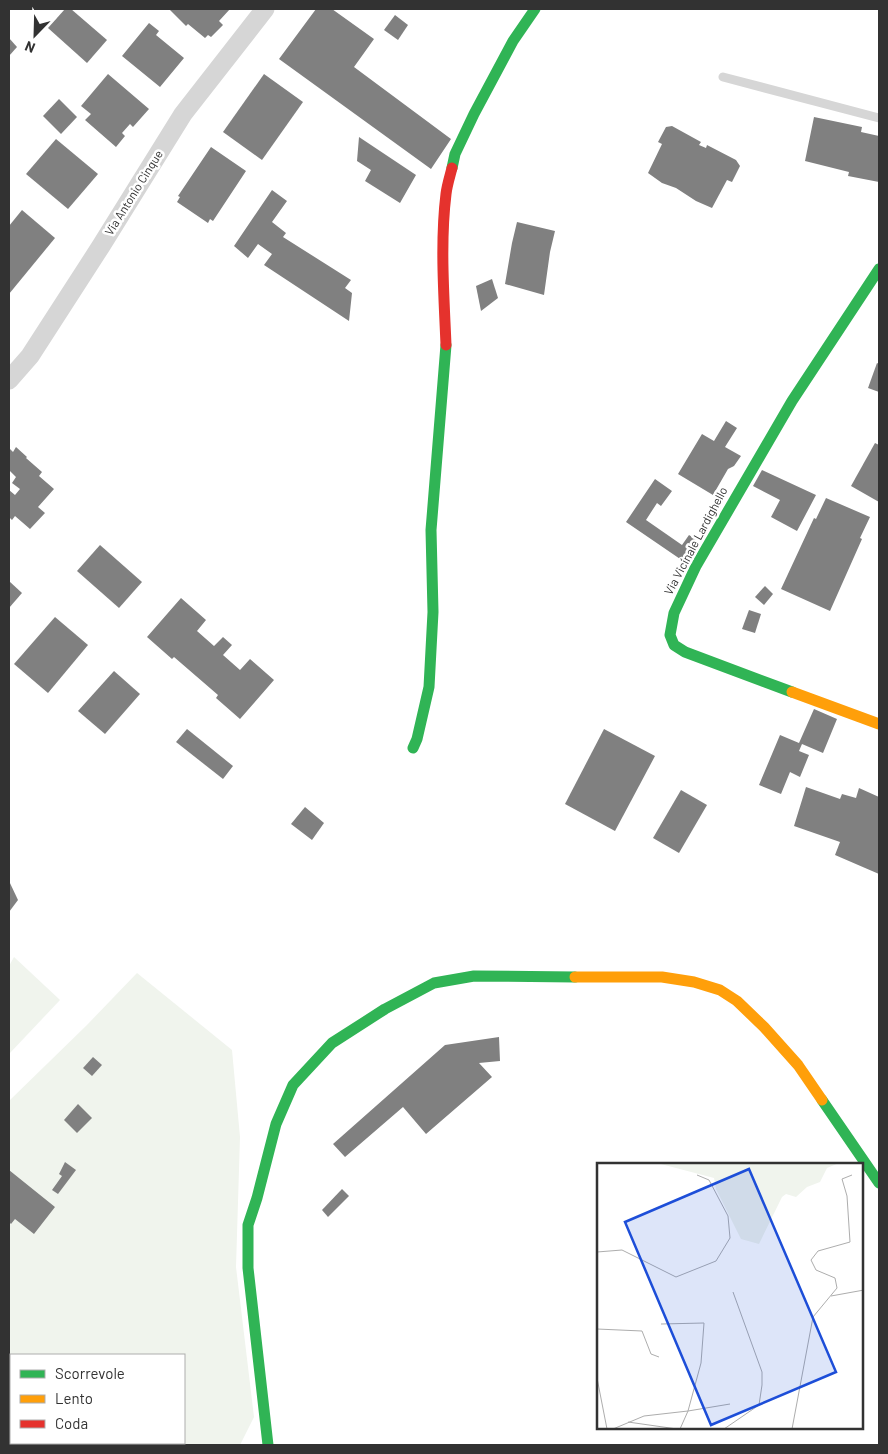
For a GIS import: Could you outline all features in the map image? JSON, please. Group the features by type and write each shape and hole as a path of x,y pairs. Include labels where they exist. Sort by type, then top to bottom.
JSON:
{"street":[{"name":"Via Antonio Cinque","path":"9,380 35,348 102,246 183,114 265,9"},
{"path":"414,748 429,687 433,612 431,530 446,346 444,240 446,194 455,154 474,114 513,41 534,9"},
{"name":"Via Vicinale Lardighello","path":"879,269 792,401 696,566 674,612 670,635 674,645 685,652 879,724"},
{"path":"268,1445 248,1268 248,1225 276,1124 294,1085 332,1042 434,983 474,976 662,977 694,982 720,990 737,1001 764,1026 798,1065 879,1183"}],"lane":[{"path":"723,77 879,118"}],"shaded area":[{"path":"14,957 60,1000 9,1054 9,966"},
{"path":"137,973 232,1050 240,1137 236,1267 254,1417 240,1445 9,1445 9,1101"}],"building":[{"path":"65,9 71,9 107,40 87,63 48,28"},
{"path":"169,9 230,9 219,21 223,25 211,37 208,35 205,38 188,24 186,26"},
{"path":"316,9 332,9 374,39 354,67 451,139 431,169 279,59"},
{"path":"395,15 408,25 398,40 384,30"},
{"path":"149,23 159,31 156,35 184,58 160,87 122,56"},
{"path":"9,38 17,47 9,56"},
{"path":"108,74 149,109 133,127 130,124 122,133 125,136 116,147 85,120 91,114 81,106"},
{"path":"264,74 303,102 262,160 223,132"},
{"path":"59,99 77,117 61,134 43,116"},
{"path":"814,117 862,127 861,132 879,136 879,182 848,176 849,172 805,161"},
{"path":"672,126 701,142 699,145 706,148 707,145 736,160 740,166 732,182 727,180 712,208 696,201 676,188 662,183 648,173 662,144 658,142 666,127"},
{"path":"359,137 416,175 400,203 365,181 371,170 357,161"},
{"path":"56,139 98,174 68,209 26,174"},
{"path":"211,147 246,171 213,221 210,219 208,223 177,202 180,197 178,196"},
{"path":"272,190 287,201 272,222 286,233 283,237 351,280 345,288 352,293 349,321 264,265 272,254 258,244 248,258 234,246"},
{"path":"22,210 55,238 9,294 9,226"},
{"path":"517,222 555,231 544,295 505,284"},
{"path":"492,279 498,298 481,311 476,286"},
{"path":"877,363 879,364 879,392 868,388"},
{"path":"726,421 737,428 725,447 741,456 734,466 728,469 713,495 678,474 702,434 714,441"},
{"path":"875,443 879,445 879,502 851,486"},
{"path":"16,447 42,472 39,476 54,489 38,507 45,513 30,529 15,516 12,520 9,517 9,490 15,495 20,489 12,483 16,477 9,470 9,448 13,452"},
{"path":"762,470 816,495 797,531 771,517 780,500 753,486"},
{"path":"655,479 672,491 661,506 657,503 646,520 682,545 689,535 700,542 686,563 626,522"},
{"path":"826,498 870,517 830,611 781,589 814,518 816,519"},
{"path":"100,545 142,582 119,608 77,571"},
{"path":"9,581 22,593 9,608"},
{"path":"765,586 773,594 764,605 755,597"},
{"path":"181,598 206,620 197,631 214,646 223,637 232,645 223,655 240,670 250,659 274,680 240,719 216,698 218,695 174,657 172,659 147,637"},
{"path":"749,610 761,614 755,633 742,629"},
{"path":"55,617 88,645 48,693 14,664"},
{"path":"114,671 140,694 105,734 78,711"},
{"path":"814,709 837,719 823,753 802,744 799,751 809,755 800,777 790,772 781,794 759,785 780,735 799,743"},
{"path":"187,729 233,766 223,779 176,742"},
{"path":"604,729 655,756 615,831 565,804"},
{"path":"806,787 840,799 842,794 856,798 859,788 879,797 879,874 835,855 840,842 794,826"},
{"path":"681,790 707,805 679,853 653,838"},
{"path":"305,807 324,823 312,840 291,824"},
{"path":"9,881 18,900 9,912"},
{"path":"499,1037 500,1061 479,1063 492,1077 426,1134 403,1107 345,1157 333,1144 445,1045"},
{"path":"93,1057 102,1065 92,1076 83,1068"},
{"path":"78,1104 92,1118 77,1133 64,1120"},
{"path":"65,1162 76,1170 58,1194 52,1190 62,1176 59,1174"},
{"path":"9,1170 55,1207 34,1234 15,1219 11,1224 9,1222"},
{"path":"342,1189 349,1196 328,1217 322,1210"}],"traffic: fast":[{"path":"452,168 455,154 474,114 513,41 535,9"},
{"path":"792,692 685,652 674,645 670,635 674,613 696,566 792,401 879,269"},
{"path":"413,748 417,739 429,687 433,612 431,530 446,345"},
{"path":"268,1445 248,1268 248,1225 276,1124 293,1085 332,1043 385,1009 434,983 474,976 575,977"},
{"path":"822,1100 879,1183"}],"traffic: slow":[{"path":"792,692 879,724"},
{"path":"575,977 662,977 694,982 720,990 737,1001 764,1027 798,1065 822,1100"}],"traffic: jam":[{"path":"446,345 443,231 446,191 452,168"}]}
